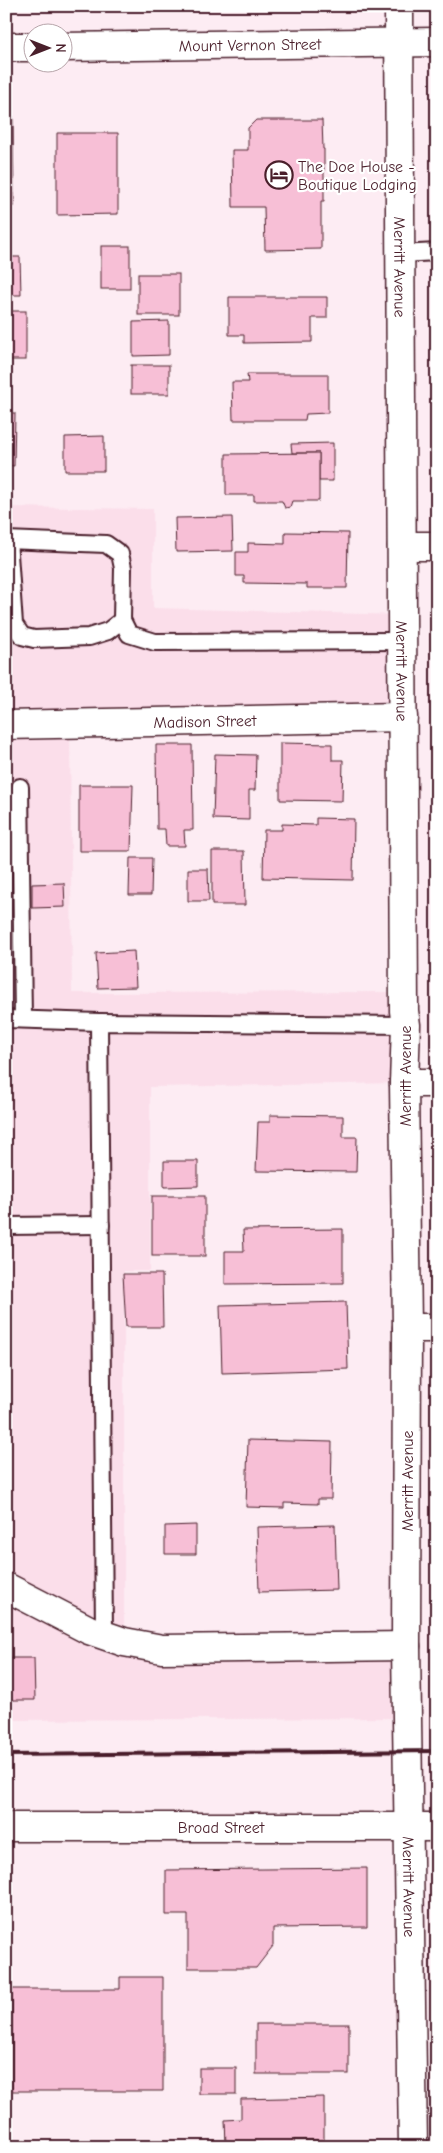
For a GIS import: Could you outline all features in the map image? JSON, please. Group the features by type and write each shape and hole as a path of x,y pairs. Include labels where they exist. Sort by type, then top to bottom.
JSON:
{"street":[{"name":"Merritt Avenue","path":"399,6 404,1011 406,1025 404,1083 407,1328 406,1646 413,2147"},
{"name":"Mount Vernon Street","path":"72,47 437,42"},
{"path":"6,47 22,47"},
{"path":"402,546 437,546"},
{"name":"Madison Street","path":"6,725 403,717"},
{"path":"404,1083 437,1083"},
{"path":"407,1328 437,1328"},
{"path":"6,1587 89,1630 124,1642 162,1649 406,1646"},
{"name":"Broad Street","path":"6,1827 437,1828"}],"lane":[{"path":"400,254 437,252"},
{"path":"122,620 108,631 89,637 34,639 22,636 14,624 7,540 106,544 120,554 123,568 122,620 129,634 155,642 403,641"},
{"path":"20,787 23,1019"},
{"path":"6,1019 99,1022 406,1025"},
{"path":"99,1022 104,1635"},
{"path":"6,1226 101,1225"}],"shaded area":[{"path":"6,507 153,509 153,608 402,615 403,717 70,725 72,993 404,992 404,1083 150,1087 150,1271 124,1271 124,1642 406,1646 407,1718 6,1720"}],"building":[{"path":"13,116 14,206 6,206 6,117"},
{"name":"The Doe House - Boutique Lodging","path":"256,120 322,120 324,201 321,201 321,249 265,250 264,207 233,207 232,150 248,150 248,128"},
{"path":"57,133 118,133 118,214 57,215"},
{"path":"101,246 130,246 130,289 101,289"},
{"path":"6,257 20,257 21,295 6,295"},
{"path":"138,274 179,274 179,315 138,315"},
{"path":"229,297 327,297 327,318 312,318 312,342 244,343 244,335 229,335"},
{"path":"6,311 26,311 26,360 6,360"},
{"path":"169,321 169,355 133,356 133,322"},
{"path":"131,365 169,365 169,394 131,394"},
{"path":"247,374 328,374 328,413 306,414 305,420 233,420 232,382 248,382"},
{"path":"6,413 15,413 14,466 6,465"},
{"path":"104,436 104,471 65,471 65,437"},
{"path":"333,443 333,481 319,481 319,453 292,453 291,444"},
{"path":"319,453 319,501 292,501 290,507 285,508 282,501 254,501 254,495 226,495 226,454"},
{"path":"232,517 233,551 176,552 175,518"},
{"path":"285,532 348,533 347,588 307,588 307,584 244,583 244,576 236,576 236,552 248,552 248,543 285,544"},
{"path":"280,743 332,744 332,760 343,760 342,801 280,800"},
{"path":"156,745 192,745 193,830 184,830 185,846 166,846 165,829 157,829"},
{"path":"215,754 256,755 255,790 249,790 249,820 213,819"},
{"path":"79,785 133,785 131,851 79,851"},
{"path":"316,818 354,819 353,880 263,878 264,830 282,830 282,824 316,825"},
{"path":"212,851 244,851 245,905 212,905"},
{"path":"130,858 152,858 151,895 129,895"},
{"path":"188,869 208,869 209,901 188,901"},
{"path":"64,883 65,907 32,908 32,884"},
{"path":"134,951 136,987 98,988 96,953"},
{"path":"270,1115 343,1116 343,1137 357,1137 356,1172 256,1171 258,1122 270,1122"},
{"path":"164,1161 198,1161 198,1186 164,1187"},
{"path":"152,1196 205,1196 205,1256 152,1256"},
{"path":"343,1229 343,1283 225,1284 225,1251 244,1251 243,1230"},
{"path":"123,1274 162,1274 163,1327 126,1327"},
{"path":"346,1302 348,1369 222,1373 220,1305"},
{"path":"248,1440 332,1442 331,1499 318,1499 318,1504 284,1503 284,1508 246,1507"},
{"path":"196,1525 196,1554 165,1554 165,1526"},
{"path":"335,1525 337,1590 259,1592 257,1527"},
{"path":"6,1658 34,1658 35,1700 6,1700"},
{"path":"367,1868 367,1927 273,1928 273,1946 256,1968 188,1968 188,1915 166,1915 166,1870"},
{"path":"120,1977 163,1977 163,2091 12,2091 12,1989 120,1989"},
{"path":"256,2024 349,2024 349,2074 256,2074"},
{"path":"199,2068 236,2068 236,2094 199,2094"},
{"path":"324,2097 324,2140 294,2140 295,2147 263,2147 263,2143 226,2144 225,2120 241,2119 241,2099"}],"railway":[{"path":"6,1755 437,1751"}],"place":[{"name":"The Doe House - Boutique Lodging","path":"279,175"}]}
